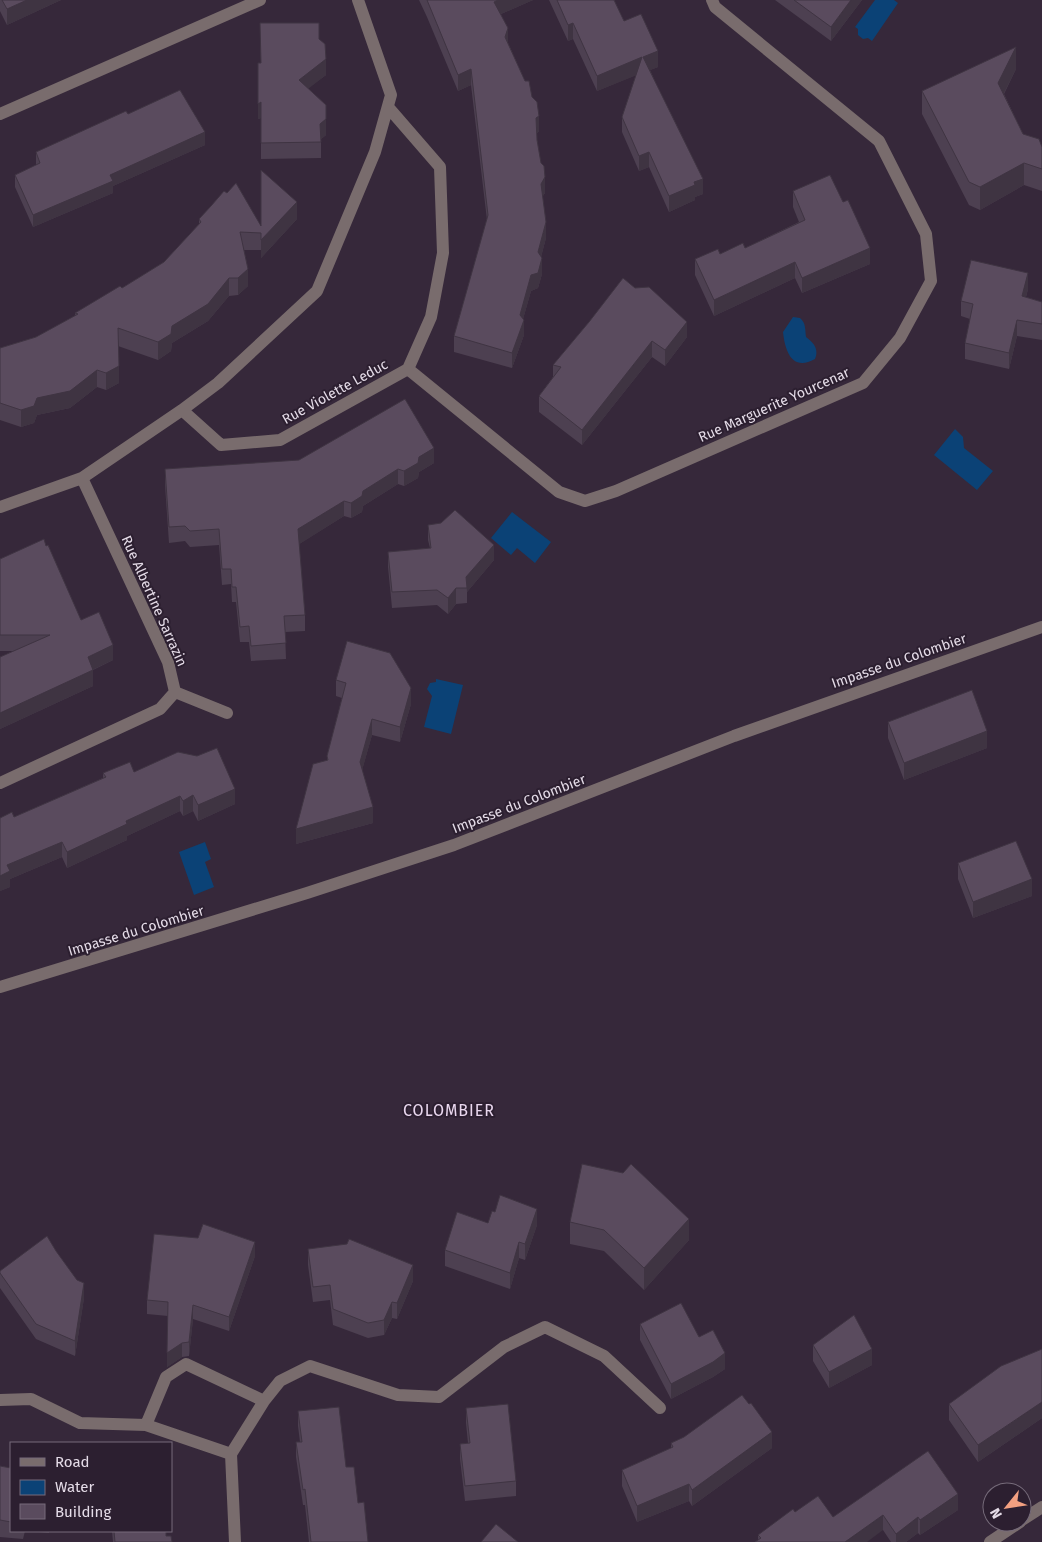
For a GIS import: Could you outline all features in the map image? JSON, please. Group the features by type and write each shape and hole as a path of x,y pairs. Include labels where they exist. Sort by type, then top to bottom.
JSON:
{"street":[{"path":"0,114 260,0"},
{"path":"0,507 82,478 182,410 218,383 317,291 375,152 391,95 358,0"},
{"name":"Rue Marguerite Yourcenar","path":"408,369 558,492 585,501 616,491 863,382 900,338 931,281 926,234 879,141 715,7 712,0"},
{"name":"Rue Violette Leduc","path":"182,410 221,445 280,440 408,369 431,317 443,253 440,167 388,107"},
{"name":"Rue Albertine Sarrazin","path":"82,478 168,662 175,692"},
{"name":"Impasse du Colombier","path":"0,987 307,893 454,845 734,736 1042,627"},
{"path":"0,783 160,709 175,692 227,713"},
{"path":"235,1542 230,1454 264,1401 280,1380 310,1366 398,1395 439,1397 504,1347 545,1327 604,1356 660,1408"},
{"path":"146,1425 166,1377 186,1364 264,1401"},
{"path":"0,1400 31,1399 80,1423 146,1425 230,1454"},
{"path":"990,1542 1005,1532"}],"water":[{"path":"875,0 894,0 898,3 872,41 868,38 863,39 858,35 858,29 855,27"},
{"path":"793,317 802,320 805,326 806,337 816,349 815,359 801,363 791,358 783,332"},
{"path":"955,429 963,437 964,448 993,471 977,490 934,455"},
{"path":"512,512 551,542 535,563 517,548 511,555 491,538"},
{"path":"436,679 463,685 451,734 424,727 432,696 427,689 430,683 436,682"},
{"path":"205,842 211,859 205,862 214,887 194,895 179,852"}],"building":[{"path":"2,0 27,0 7,9"},
{"path":"427,0 498,0 494,2 508,28 505,37 525,81 529,81 532,97 537,102 539,116 536,118 537,140 541,163 544,166 545,177 541,184 546,222 538,252 542,258 538,273 531,275 520,315 524,320 512,353 454,336 488,215 471,69 458,75"},
{"path":"557,0 614,0 624,21 641,14 658,51 643,57 703,179 694,182 695,185 669,196 649,152 639,156 622,117 642,57 597,76 573,23 568,25"},
{"path":"794,0 851,0 831,27"},
{"path":"260,23 319,23 319,39 325,44 326,59 299,80 326,105 326,119 320,124 321,142 261,143 261,102 258,104 258,63 261,63"},
{"path":"1016,47 998,83 1023,134 1039,139 1042,147 1042,169 1024,163 980,187 969,182 922,91"},
{"path":"180,90 205,132 110,175 113,181 33,215 15,175 40,163 36,152 126,111 128,114"},
{"path":"261,170 297,202 261,240 261,233 240,232 248,269 238,278 229,278 208,304 172,326 171,334 158,342 118,328 119,366 106,373 97,370 70,391 37,398 34,406 21,410 0,403 0,348 36,337 78,314 75,313 120,286 122,288 164,262 201,222 199,219 224,191 227,193 236,183 261,226"},
{"path":"830,175 843,202 848,200 870,248 802,278 795,262 714,300 695,259 718,249 720,254 743,243 745,248 805,220 793,191"},
{"path":"971,260 1028,273 1022,296 1042,302 1042,324 1017,320 1009,353 965,343 973,304 961,301"},
{"path":"623,278 635,288 649,287 687,322 665,350 652,341 582,430 539,396 561,367 553,365"},
{"path":"405,399 434,448 419,457 418,463 404,471 398,469 363,491 362,496 351,503 344,501 298,529 305,615 284,616 286,643 251,646 249,626 240,627 236,587 232,587 231,569 222,569 219,529 190,531 185,526 169,527 165,469 299,460"},
{"path":"455,510 494,545 466,577 467,588 456,588 448,598 437,590 392,592 388,552 431,548 428,525 441,523"},
{"path":"44,539 81,620 99,612 113,645 88,657 93,670 0,713 0,657 50,635 0,635 0,559"},
{"path":"347,641 390,653 411,688 400,727 372,719 360,762 373,807 296,829 313,764 328,760 327,756 346,683 336,680"},
{"path":"972,690 987,731 904,763 888,722"},
{"path":"217,748 235,789 198,805 193,795 183,801 180,796 126,821 127,824 67,852 62,842 7,865 10,871 0,876 0,818 12,812 14,817 106,777 103,773 130,762 134,772 178,752 197,756"},
{"path":"1016,841 1032,879 973,902 958,863"},
{"path":"582,1164 623,1173 631,1164 689,1219 644,1268 604,1230 570,1222"},
{"path":"500,1195 537,1209 525,1244 519,1242 510,1273 445,1250 457,1212 488,1223 492,1211 495,1212"},
{"path":"203,1224 255,1242 229,1317 193,1305 189,1342 182,1343 167,1353 168,1302 147,1300 154,1234 198,1238"},
{"path":"47,1236 77,1280 84,1283 75,1341 36,1324 0,1273 0,1271"},
{"path":"349,1239 413,1265 397,1303 392,1302 384,1320 368,1323 333,1309 330,1285 313,1287 308,1249 347,1244"},
{"path":"681,1303 699,1337 713,1330 725,1353 713,1362 671,1384 640,1324"},
{"path":"854,1315 872,1349 829,1372 813,1345"},
{"path":"1042,1349 1042,1402 978,1445 949,1404 1001,1366"},
{"path":"742,1395 749,1404 751,1403 772,1432 692,1490 689,1484 637,1506 622,1470 673,1447 671,1443 684,1437"},
{"path":"508,1404 516,1481 465,1486 460,1444 470,1443 466,1408"},
{"path":"339,1407 346,1467 354,1467 358,1503 364,1502 368,1542 311,1542 305,1489 303,1490 296,1442 302,1442 298,1411"},
{"path":"928,1451 958,1494 920,1520 918,1517 896,1534 883,1515 845,1542 755,1542 761,1538 758,1535 793,1509 795,1512 818,1496 833,1517"},
{"path":"0,1466 10,1468 10,1522 0,1520"},
{"path":"496,1524 518,1542 481,1542"},
{"path":"114,1532 166,1532 166,1536 171,1536 172,1542 115,1542"}],"district":[{"name":"COLOMBIER","path":"449,1110"}]}
